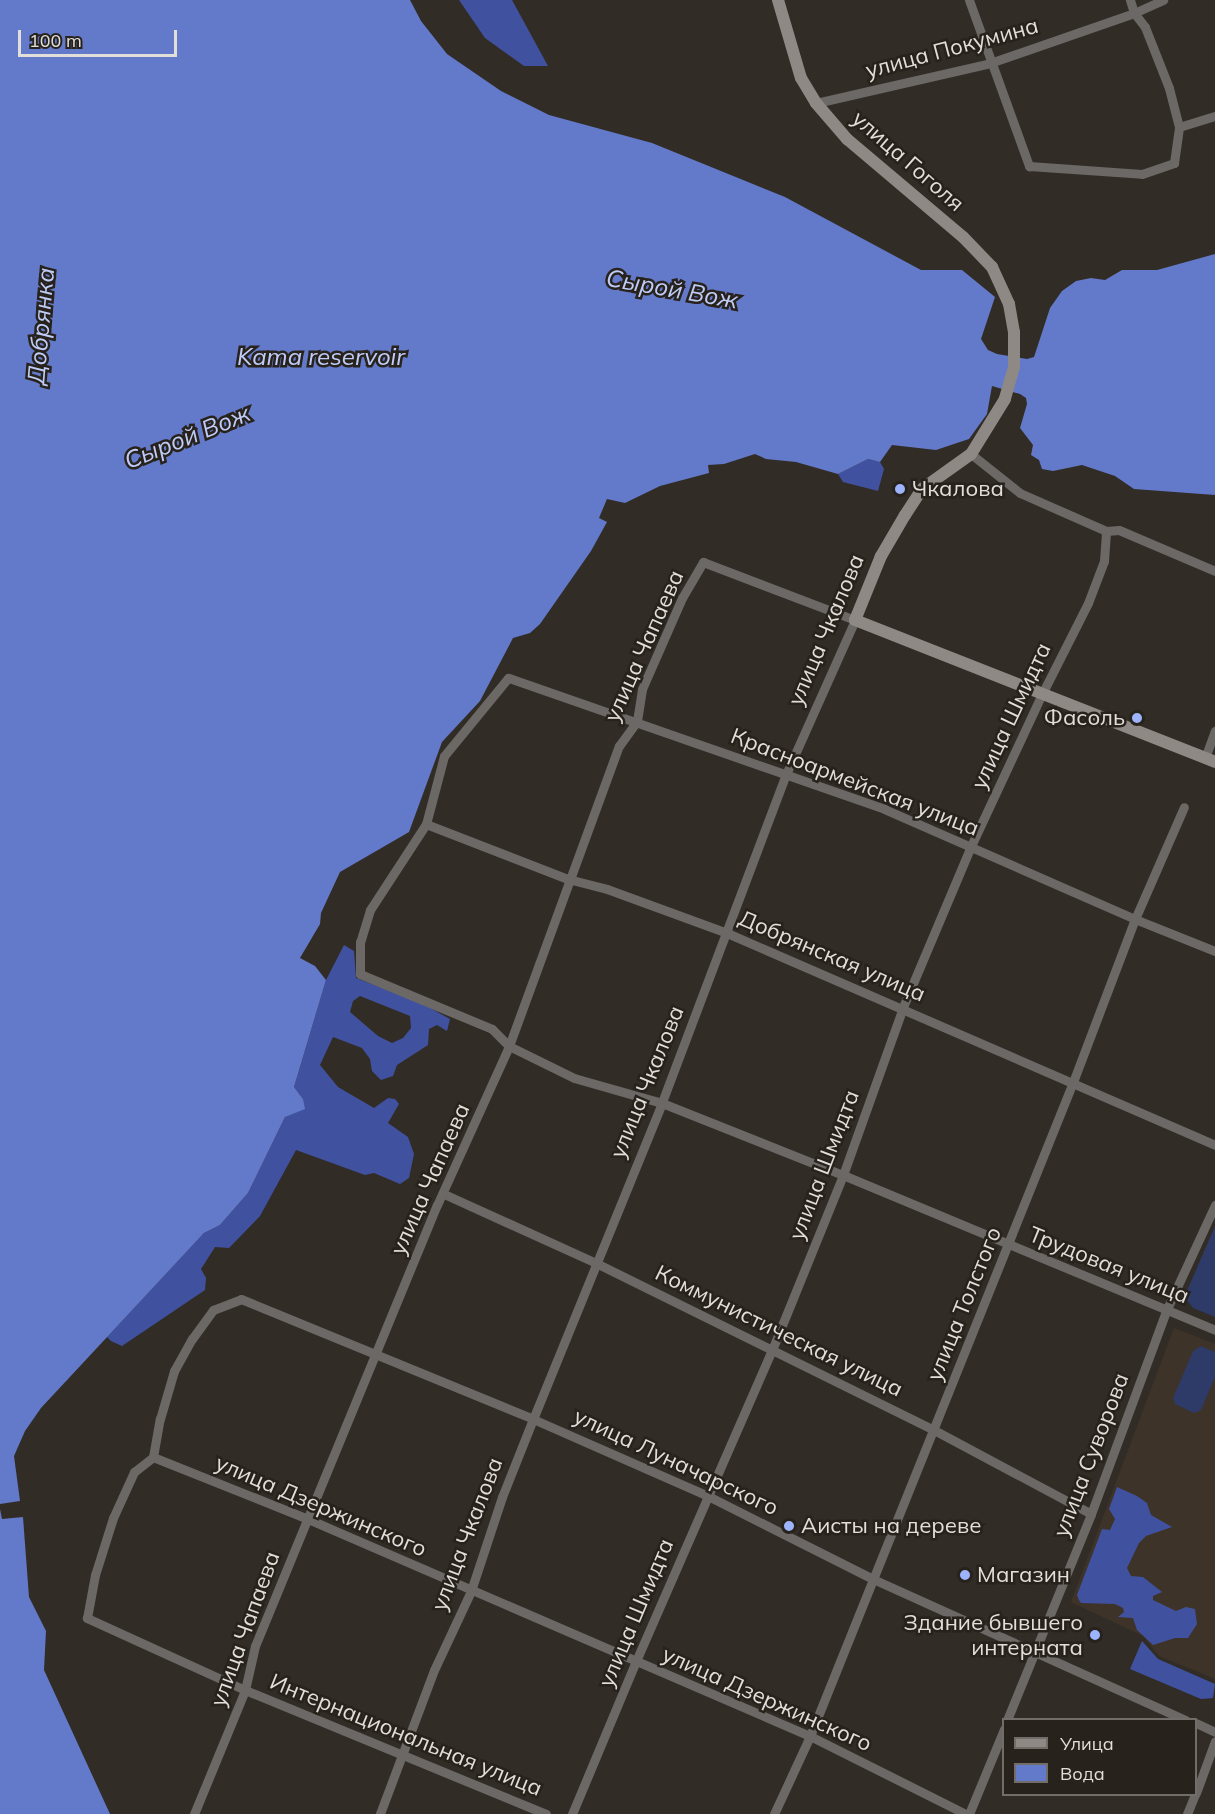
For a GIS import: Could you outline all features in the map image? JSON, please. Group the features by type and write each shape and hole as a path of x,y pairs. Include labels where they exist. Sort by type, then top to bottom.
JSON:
{"main road":[{"name":"улица Гоголя","path":"778,0 801,78 816,103 847,139 963,237 992,267 1009,304 1015,347 1012,377 1005,399"},
{"name":"улица Чкалова","path":"855,620 880,556 922,489 971,454 1005,399"},
{"path":"855,620 1041,696 1210,760"}],"street":[{"path":"969,0 1029,166 1102,173 1142,174 1174,163 1179,128 1169,87 1145,27 1134,13 1130,0"},
{"name":"улица Покумина","path":"816,103 990,63 1134,13 1163,0"},
{"path":"1179,128 1215,116"},
{"path":"971,454 1020,493 1106,531 1119,530 1215,571"},
{"name":"улица Шмидта","path":"572,1814 772,1350 843,1174 903,1007 971,846 1041,696 1088,603 1104,561 1106,531"},
{"name":"улица Чапаева","path":"194,1814 245,1690 255,1646 437,1206 509,1046 568,879 619,746 637,721 642,689 682,598 703,562 855,620"},
{"name":"улица Чкалова","path":"380,1814 434,1670 471,1591 502,1497 662,1103 728,933 786,774 855,620"},
{"name":"Красноармейская улица","path":"426,824 444,756 508,678 885,809 1135,919 1215,951"},
{"path":"1210,760 1215,731"},
{"name":"улица Толстого","path":"774,1814 810,1736 1073,1082 1135,919 1184,807"},
{"name":"Добрянская улица","path":"426,824 568,879 607,889 728,933 903,1007 1215,1145"},
{"name":"Трудовая улица","path":"426,824 370,910 360,942 360,974 492,1029 509,1046 574,1078 662,1103 843,1174 1215,1330"},
{"name":"Коммунистическая улица","path":"444,1194 596,1263 934,1430 1091,1514"},
{"name":"улица Суворова","path":"1007,1718 1091,1514 1166,1311 1215,1205"},
{"name":"улица Луначарского","path":"153,1457 174,1371 192,1339 213,1310 242,1299 533,1419 708,1496 873,1579 1184,1718"},
{"name":"улица Дзержинского","path":"153,1457 308,1519 810,1736 967,1814"},
{"name":"Интернациональная улица","path":"153,1457 134,1472 113,1518 95,1575 87,1618 245,1690 546,1814"},
{"path":"1197,1724 1215,1732"},
{"path":"967,1814 1002,1734"},
{"path":"1197,1788 1215,1741"},
{"path":"1187,1814 1194,1796"}],"shaded area":[{"path":"459,0 512,0 548,66 524,66 485,38"},
{"path":"868,459 880,462 884,469 878,491 843,482 838,474"},
{"path":"344,945 354,951 356,978 421,1003 450,1019 447,1031 437,1025 429,1029 428,1045 397,1065 393,1076 381,1080 372,1071 370,1059 362,1048 333,1037 320,1065 338,1087 374,1108 388,1098 395,1099 399,1104 388,1123 408,1137 414,1154 409,1178 400,1184 374,1173 365,1175 296,1150 260,1216 229,1248 215,1247 201,1269 206,1278 205,1290 122,1346 111,1341 107,1337 204,1233 220,1225 248,1193 285,1117 303,1099 294,1087 326,980","holes":["360,996 410,1016 411,1028 403,1038 392,1043 378,1036 350,1012 353,1001"]},
{"path":"1215,1226 1215,1317 1193,1308 1186,1299 1186,1293"},
{"path":"1174,1328 1215,1344 1215,1679 1159,1656 1143,1636 1071,1602"},
{"path":"1201,1346 1215,1352 1215,1377 1201,1410 1194,1413 1175,1404 1173,1398 1193,1351"},
{"path":"1117,1487 1147,1503 1151,1515 1172,1527 1146,1536 1139,1543 1127,1568 1131,1576 1143,1577 1162,1592 1153,1596 1153,1600 1176,1611 1186,1607 1195,1609 1197,1624 1188,1638 1175,1638 1153,1645 1137,1630 1133,1618 1118,1617 1124,1612 1123,1608 1115,1604 1081,1603 1079,1600 1077,1595 1102,1529 1110,1530 1115,1519 1109,1509"},
{"path":"1142,1641 1158,1659 1215,1684 1213,1698 1201,1699 1130,1669"}],"water":[{"name":"Kama reservoir","path":"0,0 410,0 421,21 447,54 501,91 549,115 652,143 785,197 921,270 962,270 995,297 981,339 988,350 997,354 1027,359 1034,357 1050,308 1062,291 1076,281 1091,278 1105,280 1122,270 1157,270 1215,254 1215,495 1134,489 1115,476 1082,465 1053,471 1042,469 1039,460 1031,455 1033,445 1020,428 1027,404 1026,398 992,386 987,414 969,439 936,450 892,445 880,462 868,459 838,474 796,462 766,459 755,454 724,464 708,465 709,473 660,486 625,503 607,499 599,518 607,522 591,551 540,624 530,633 513,638 480,701 442,742 409,832 340,872 321,913 320,924 300,958 315,966 326,980 294,1087 303,1099 305,1109 285,1117 248,1193 220,1225 204,1233 41,1408 25,1431 14,1456 20,1501 0,1504"},
{"path":"0,1509 2,1519 23,1517 29,1597 46,1631 44,1670 110,1814 0,1814"}],"place":[{"name":"Чкалова","path":"900,489"},
{"name":"Фасоль","path":"1137,718"},
{"name":"Аисты на дереве","path":"789,1526"},
{"name":"Магазин","path":"965,1575"},
{"name":"Здание бывшего интерната","path":"1095,1635"}],"water label":[{"name":"Сырой Вож","path":"672,289"},
{"name":"Добрянка","path":"41,326"},
{"name":"Сырой Вож","path":"187,437"}]}
